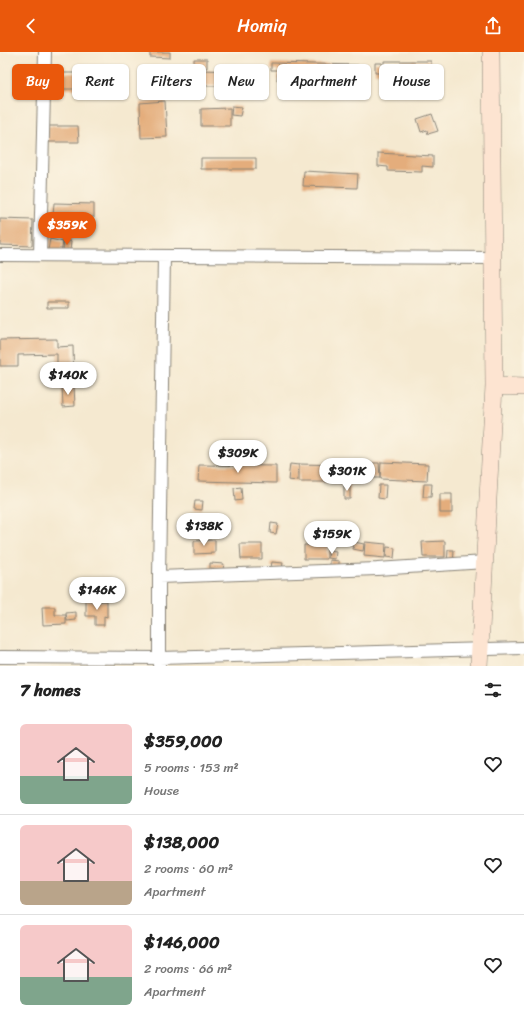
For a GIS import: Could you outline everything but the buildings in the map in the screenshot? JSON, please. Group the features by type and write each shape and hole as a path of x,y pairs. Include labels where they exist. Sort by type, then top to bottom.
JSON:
{"street":[{"path":"40,255 45,52"},
{"path":"479,666 494,386 491,52"},
{"path":"0,255 493,258"},
{"path":"159,662 164,256"},
{"path":"494,386 524,387"},
{"path":"159,577 377,569 485,562"},
{"path":"0,657 159,662 524,648"}]}
